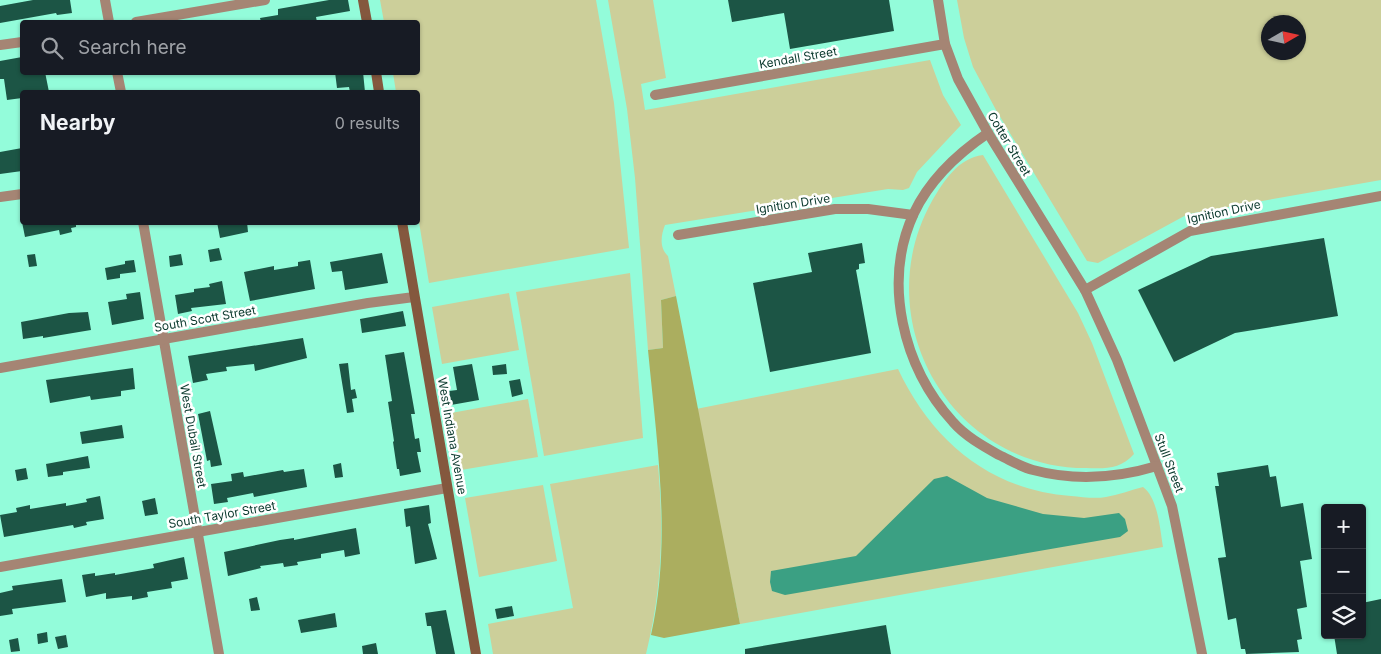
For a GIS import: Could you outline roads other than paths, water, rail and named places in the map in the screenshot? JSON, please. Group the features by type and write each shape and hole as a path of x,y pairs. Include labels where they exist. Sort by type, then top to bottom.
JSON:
{"street":[{"path":"105,0 108,20"},
{"path":"148,20 265,0"},
{"path":"363,0 367,20"},
{"name":"Cotter Street","path":"938,0 945,44 958,79 988,133 1085,290"},
{"path":"0,45 20,42"},
{"name":"Kendall Street","path":"655,95 945,44"},
{"path":"118,75 121,90"},
{"path":"376,75 379,90"},
{"path":"988,133 956,156 924,196 913,216 900,271 900,309 903,330 916,367 953,423 990,450 1032,470 1093,477 1128,473 1157,466"},
{"path":"0,198 20,194"},
{"name":"Ignition Drive","path":"1085,290 1190,231 1214,225 1381,196"},
{"name":"Ignition Drive","path":"678,235 835,209 868,209 913,216"},
{"name":"West Dubail Street","path":"144,225 219,654"},
{"name":"West Indiana Avenue","path":"402,225 476,654"},
{"name":"Stull Street","path":"1085,290 1117,360 1175,517 1202,654"},
{"name":"South Scott Street","path":"0,368 368,302 414,297"},
{"name":"South Taylor Street","path":"0,567 448,488"}]}
